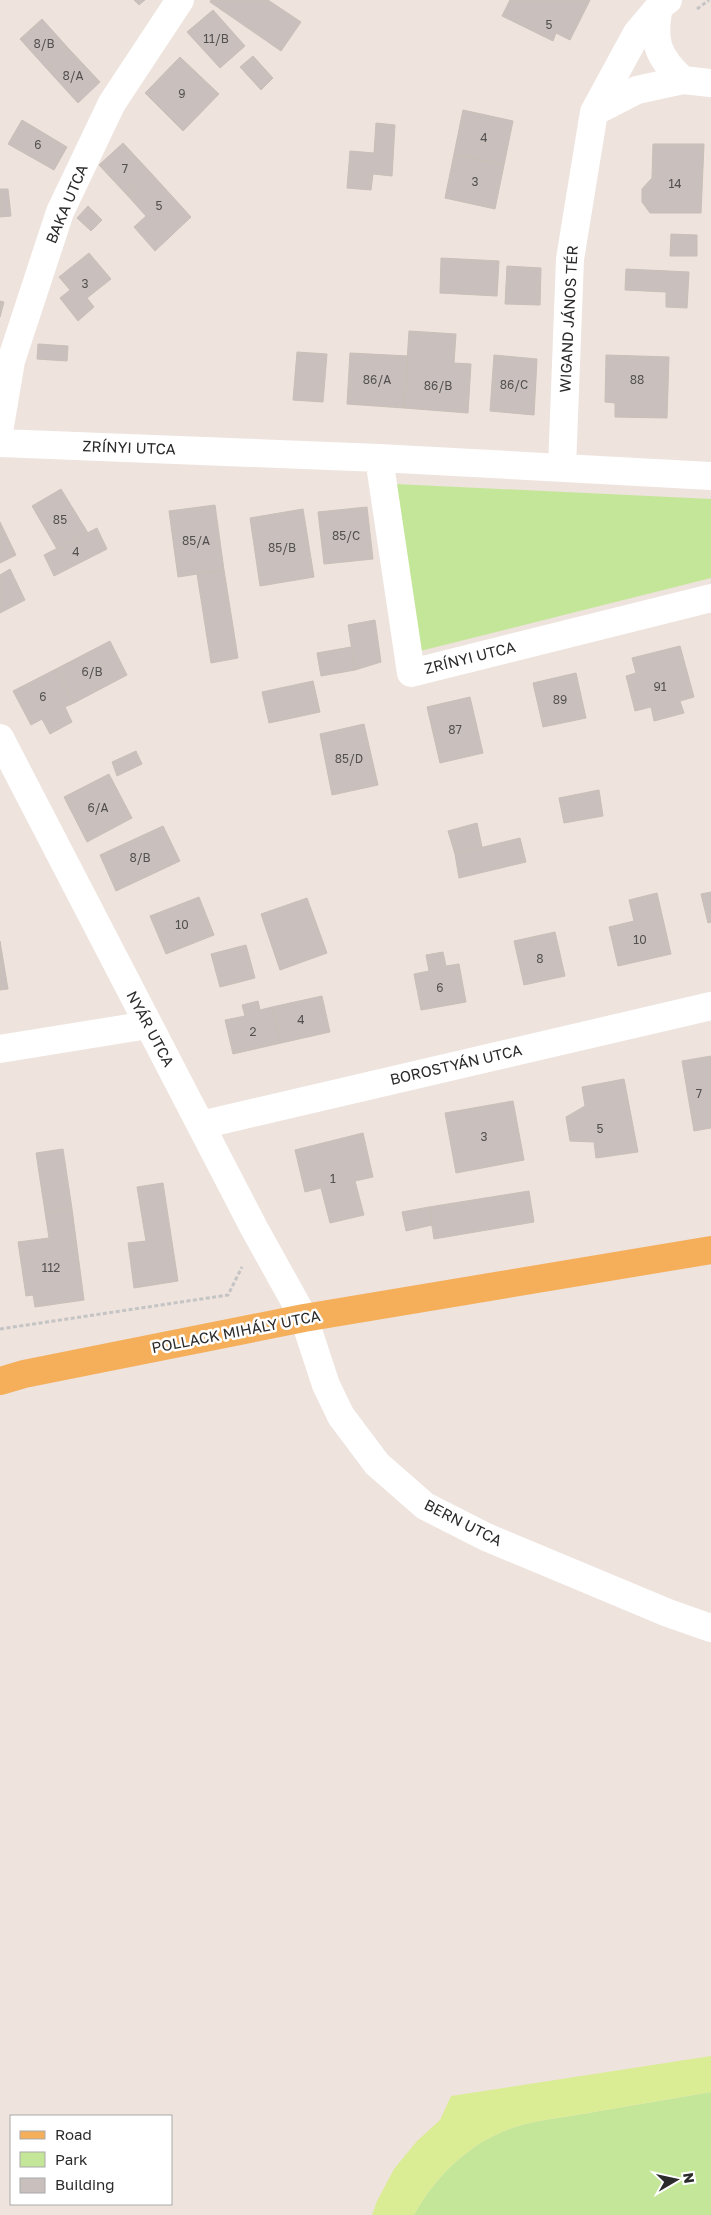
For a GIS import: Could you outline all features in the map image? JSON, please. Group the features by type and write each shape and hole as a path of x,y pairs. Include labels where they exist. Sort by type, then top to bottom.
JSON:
{"main road":[{"name":"POLLACK MIHÁLY UTCA","path":"0,1380 304,1318 711,1250"}],"street":[{"name":"BAKA UTCA","path":"0,426 11,361 60,212 112,103 180,0"},
{"name":"WIGAND JÁNOS TÉR","path":"664,3 655,28 659,51 670,69 683,80"},
{"name":"WIGAND JÁNOS TÉR","path":"562,468 570,260 594,112 637,33 664,3"},
{"path":"594,112 637,90 683,80 711,82"},
{"name":"ZRÍNYI UTCA","path":"0,443 379,458 711,476"},
{"name":"ZRÍNYI UTCA","path":"379,458 411,673 711,598"},
{"name":"NYÁR UTCA","path":"0,738 257,1234 304,1318"},
{"name":"BOROSTYÁN UTCA","path":"201,1125 711,1006"},
{"path":"0,1049 148,1025"},
{"name":"BERN UTCA","path":"304,1318 326,1385 341,1416 378,1464 425,1506 486,1536 668,1613 711,1628"}],"path":[{"path":"0,1329 228,1295 257,1234"}],"green space":[{"path":"395,484 711,499 711,578 420,651"},
{"path":"711,2056 711,2092 546,2120 511,2128 477,2145 462,2156 436,2183 414,2215 372,2215 377,2201 394,2169 417,2141 440,2120 451,2096"},
{"path":"711,2092 711,2215 414,2215 436,2183 462,2156 477,2145 511,2128 546,2120"}],"building":[{"path":"134,0 145,0 139,5"},
{"path":"211,0 268,0 301,22 281,51 210,2"},
{"path":"510,0 590,0 570,40 556,33 553,41 502,16"},
{"path":"213,10 245,46 220,68 187,32"},
{"path":"42,19 69,49 47,69 20,39"},
{"path":"69,49 100,82 78,103 47,69"},
{"path":"253,56 273,78 261,90 240,67"},
{"path":"180,57 219,94 183,131 145,93"},
{"path":"463,110 513,121 504,165 454,154"},
{"path":"22,120 67,147 54,170 8,144"},
{"path":"376,123 395,125 392,176 373,174 371,190 347,188 350,151 374,153"},
{"path":"123,143 151,173 127,195 99,165"},
{"path":"653,144 704,144 701,213 650,213 642,202 642,189 652,178"},
{"path":"454,154 504,165 495,209 445,198"},
{"path":"151,173 191,217 155,251 134,227 146,216 127,195"},
{"path":"0,189 8,189 11,216 0,217"},
{"path":"88,206 102,220 91,231 77,218"},
{"path":"671,234 697,235 697,256 670,256"},
{"path":"89,253 111,279 87,298 94,307 78,321 60,298 70,290 59,277"},
{"path":"441,258 499,261 497,296 440,293"},
{"path":"507,266 541,268 540,305 505,304"},
{"path":"626,269 689,272 687,308 666,307 666,292 625,290"},
{"path":"0,301 4,302 0,317"},
{"path":"409,331 456,334 454,363 471,364 468,413 404,408"},
{"path":"38,344 68,346 67,361 37,359"},
{"path":"297,352 327,354 323,402 293,400"},
{"path":"350,353 408,356 404,408 347,404"},
{"path":"494,355 537,359 534,415 490,411"},
{"path":"606,355 669,357 667,418 615,417 615,403 605,402"},
{"path":"61,489 88,533 57,549 32,506"},
{"path":"215,505 224,570 178,577 169,511"},
{"path":"367,507 373,559 324,564 318,512"},
{"path":"303,509 314,577 260,586 250,518"},
{"path":"0,522 16,555 0,563"},
{"path":"97,528 107,549 54,576 44,555"},
{"path":"10,569 25,600 0,613 0,575"},
{"path":"224,570 238,658 211,663 197,574"},
{"path":"375,620 381,662 355,670 348,625"},
{"path":"110,641 127,675 74,703 56,669"},
{"path":"680,646 694,697 680,701 684,713 654,721 651,707 635,711 626,676 636,673 632,658"},
{"path":"351,647 355,670 321,676 317,653"},
{"path":"56,669 74,703 65,707 72,722 50,734 42,719 31,725 13,691"},
{"path":"576,673 586,718 543,727 533,683"},
{"path":"313,681 320,712 269,723 262,692"},
{"path":"470,697 483,753 440,763 427,707"},
{"path":"364,724 378,785 332,795 320,734"},
{"path":"136,751 142,764 117,776 112,762"},
{"path":"109,774 132,818 87,842 64,797"},
{"path":"599,790 603,816 564,823 559,798"},
{"path":"477,823 482,847 455,854 448,831"},
{"path":"163,826 180,861 116,891 100,855"},
{"path":"520,838 526,862 459,878 455,854"},
{"path":"711,892 711,922 708,923 701,894"},
{"path":"657,893 671,954 618,966 609,927 634,921 629,900"},
{"path":"199,897 214,935 166,954 150,916"},
{"path":"307,898 327,953 280,970 261,914"},
{"path":"555,932 565,976 524,985 514,941"},
{"path":"0,941 8,989 0,990"},
{"path":"246,945 255,978 220,987 211,954"},
{"path":"443,952 446,966 459,964 466,1002 421,1010 414,974 429,971 426,955"},
{"path":"322,996 330,1032 281,1043 272,1007"},
{"path":"258,1001 260,1010 272,1007 281,1043 233,1054 225,1020 245,1016 242,1005"},
{"path":"711,1056 711,1128 694,1131 682,1061"},
{"path":"624,1079 638,1152 596,1158 594,1142 570,1141 566,1117 585,1106 582,1087"},
{"path":"513,1101 524,1160 456,1173 445,1113"},
{"path":"363,1133 373,1177 355,1181 364,1215 330,1223 321,1188 305,1192 295,1150"},
{"path":"63,1149 72,1209 45,1212 36,1153"},
{"path":"163,1183 178,1281 134,1288 128,1243 146,1241 137,1187"},
{"path":"529,1191 534,1222 434,1239 429,1207"},
{"path":"429,1207 432,1225 406,1231 402,1212"},
{"path":"72,1209 84,1300 35,1307 33,1295 26,1296 18,1242 49,1238 45,1212"}]}
